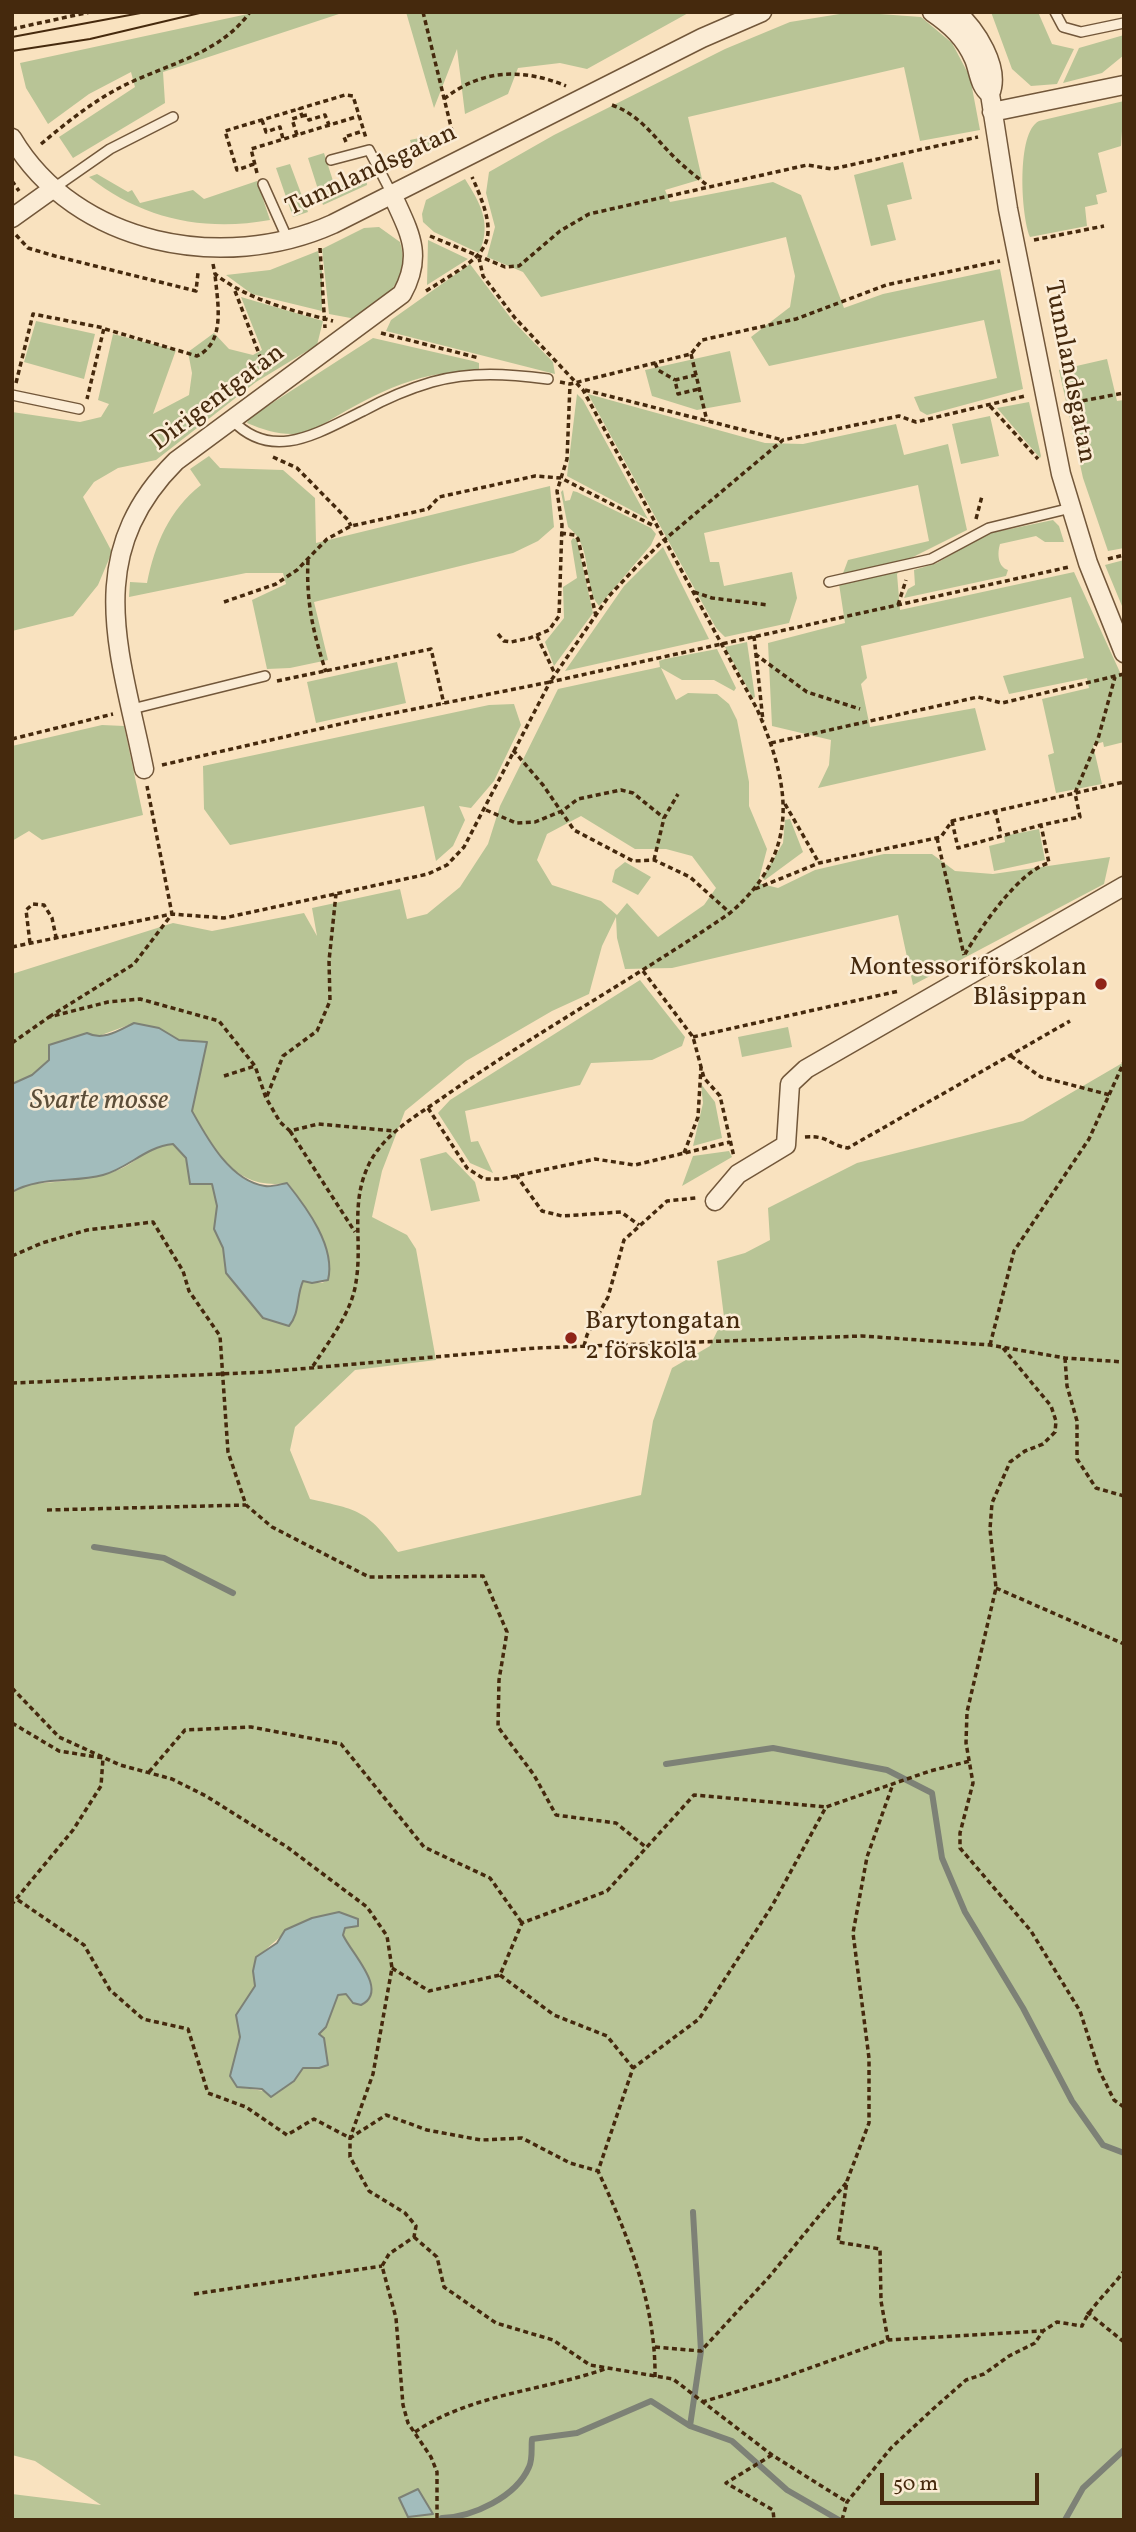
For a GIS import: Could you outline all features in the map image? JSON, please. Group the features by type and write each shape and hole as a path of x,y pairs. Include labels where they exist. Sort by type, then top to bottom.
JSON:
{"street":[{"name":"Tunnlandsgatan","path":"12,138 24,158 54,188 102,221 152,238 187,246 236,248 288,241 315,232 762,12"},
{"name":"Tunnlandsgatan","path":"932,12 961,37 972,56 983,89 991,103"},
{"name":"Tunnlandsgatan","path":"956,12 972,30 989,61 994,79 991,103 1046,400 1071,508 1088,563 1124,653"},
{"path":"991,103 1124,85"},
{"path":"12,218 54,188"},
{"path":"392,194 406,225 415,256 413,272 402,294"},
{"name":"Dirigentgatan","path":"144,769 114,608 117,566 124,540 147,492 176,461 402,294"},
{"path":"715,1201 738,1174 786,1145 790,1084 806,1069 1124,886"}],"lane":[{"path":"1055,12 1063,27 1069,30 1088,32 1124,23"},
{"path":"54,188 110,149 173,117"},
{"path":"331,160 369,150 392,194"},
{"path":"263,184 288,241"},
{"path":"232,420 254,438 279,442 308,437 401,392 434,382 466,375 503,374 548,379"},
{"path":"12,395 79,408"},
{"path":"829,582 931,559 989,528 1071,508"},
{"path":"132,709 265,676"}],"path":[{"path":"12,29 90,12"},
{"path":"24,158 73,118 119,88 213,47 236,31 250,12"},
{"path":"424,12 453,135"},
{"path":"444,99 478,77 510,74 550,79 625,110 649,128 675,158 708,186"},
{"path":"254,164 237,170 225,131 345,95 353,96 369,150"},
{"path":"299,108 302,116"},
{"path":"297,135 292,119 307,115 309,120 326,115 328,125"},
{"path":"263,184 251,149 359,116"},
{"path":"262,120 266,132 280,127 283,139"},
{"path":"406,225 479,258 505,267 519,266 560,231 589,214 807,165 832,169 997,133"},
{"path":"402,294 422,293 479,258 487,243 490,226 486,209 472,177"},
{"path":"548,379 570,384 691,354 702,340 796,319 886,285 1104,226"},
{"path":"12,231 28,248 196,291 198,274"},
{"path":"315,232 322,261 326,319 317,357"},
{"path":"479,258 482,276 514,318 583,390 764,725 771,743 785,804 819,863"},
{"path":"12,395 33,314 104,328 197,356 207,351 217,330 215,274"},
{"path":"234,289 272,390"},
{"path":"79,408 87,399 104,328"},
{"path":"691,354 707,421"},
{"path":"656,363 658,370 675,380 696,375"},
{"path":"675,380 678,394 699,389"},
{"path":"498,634 504,641 511,642 537,635 555,625 559,616 561,533 557,491 567,459 570,384"},
{"path":"583,390 783,440 900,416 916,422 990,406 1124,393"},
{"path":"990,406 1042,463"},
{"path":"12,947 172,915 224,918 428,874 447,865 464,847 486,810 513,750 550,682 609,596 664,540 783,440"},
{"path":"275,458 297,468 351,526"},
{"path":"224,602 276,584 334,534 351,526 428,509 439,497 535,476 561,478 656,527"},
{"path":"561,533 575,535 578,539 596,615"},
{"path":"308,558 306,594 310,624 326,672"},
{"path":"12,1043 134,964 172,915 144,769 349,722 550,682 1088,563"},
{"path":"898,605 905,587 907,565"},
{"path":"692,592 712,598 768,606"},
{"path":"537,635 555,674"},
{"path":"754,636 764,725"},
{"path":"265,676 281,682 431,649 443,704"},
{"path":"755,654 807,692 860,709"},
{"path":"771,743 978,697 1002,703 1124,674"},
{"path":"1001,834 1080,817 1075,793 1098,739 1115,677"},
{"path":"12,739 132,709"},
{"path":"513,750 574,830 633,861 654,860 690,877 730,913"},
{"path":"754,890 819,863 937,838 952,821 1124,782"},
{"path":"486,810 516,823 535,822 562,811 578,799 621,790 633,793 664,818"},
{"path":"654,860 664,818 678,794"},
{"path":"313,1366 342,1321 356,1282 355,1233 358,1196 370,1161 395,1131 518,1047 643,971 730,913 754,890 780,840 785,804"},
{"path":"952,821 958,848 1002,838 995,810"},
{"path":"964,956 989,919 1034,868 1049,863 1041,825"},
{"path":"937,838 966,963"},
{"path":"266,1098 283,1056 317,1031 330,1001 329,961 336,894"},
{"path":"30,943 26,910 33,904 44,905 49,911 56,938"},
{"path":"643,971 693,1037 704,1077 720,1096 738,1174"},
{"path":"693,1037 901,991"},
{"path":"49,1017 108,1002 140,999 219,1021 255,1066 266,1098 280,1122 290,1131 355,1233"},
{"path":"786,1145 806,1137 823,1136 839,1147 848,1148 1070,1021"},
{"path":"1011,1056 1041,1077 1110,1094"},
{"path":"989,1345 1014,1251 1089,1139 1124,1062"},
{"path":"684,1153 698,1117 701,1065"},
{"path":"224,1076 255,1066"},
{"path":"428,1108 467,1168 484,1179 595,1159 635,1165 730,1142"},
{"path":"290,1131 318,1124 395,1131"},
{"path":"516,1175 542,1211 562,1216 621,1212 639,1225"},
{"path":"584,1346 587,1335 608,1297 624,1240 667,1201 689,1197 715,1201"},
{"path":"12,1256 42,1243 87,1230 153,1223 183,1271 189,1291 219,1336 228,1452 246,1505 272,1527 369,1577 483,1576 507,1632 499,1680 498,1727 534,1775 556,1815 617,1823 647,1847"},
{"path":"12,1383 221,1374 584,1346 862,1336 989,1345 1027,1349 1065,1358 1124,1362"},
{"path":"1003,1348 1051,1406 1056,1421 1055,1432 1043,1444 1025,1451 1010,1462 992,1503 990,1529 996,1588 967,1712 966,1743 973,1783 960,1833 960,1848 1031,1931 1080,2011 1099,2070 1114,2100 1124,2107"},
{"path":"1065,1358 1066,1386 1077,1421 1077,1459 1096,1488 1124,1496"},
{"path":"47,1510 246,1505"},
{"path":"996,1588 1124,1644"},
{"path":"12,1688 59,1737 103,1758"},
{"path":"12,1723 59,1751 103,1758 172,1779 206,1796 287,1847 367,1907 387,1936 392,1968 373,2074 350,2138 351,2157 361,2180 375,2197 405,2213 413,2220 417,2230 414,2237 389,2254 382,2266 396,2318 403,2405 437,2472 438,2520"},
{"path":"149,1772 185,1730 251,1727 341,1744 424,1847 490,1878 522,1923"},
{"path":"12,1904 73,1830 101,1786 103,1758"},
{"path":"500,1975 522,1923 607,1891 694,1795 827,1807 930,1770 970,1761"},
{"path":"888,2340 881,2301 880,2249 838,2242 847,2181 869,2123 869,2058 853,1933 867,1857 893,1784"},
{"path":"654,2377 655,2347 627,2234 598,2171 633,2068 699,2019 772,1906 827,1807"},
{"path":"18,1900 84,1945 110,1990 143,2019 188,2029 208,2093 246,2107 287,2135 314,2119 350,2138"},
{"path":"392,1968 429,1991 500,1975 554,2015 607,2036 633,2068"},
{"path":"350,2138 386,2115 426,2130 481,2140 522,2138 570,2163 598,2171"},
{"path":"655,2347 701,2351 769,2277 847,2181"},
{"path":"414,2237 437,2257 444,2287 496,2323 553,2340 590,2365 673,2379 772,2455 847,2502"},
{"path":"194,2294 382,2266"},
{"path":"842,2520 847,2502 891,2448 933,2409 966,2380 984,2374 1009,2356 1035,2343 1043,2331 1057,2322 1082,2326 1087,2312 1104,2298 1124,2271"},
{"path":"1087,2312 1124,2342"},
{"path":"702,2402 779,2379 888,2340 1043,2331"},
{"path":"415,2432 433,2420 483,2400 561,2384 607,2369"},
{"path":"772,2455 726,2483 773,2510 774,2520"}],"green space":[{"path":"257,12 345,12 163,72 165,103 73,158 59,137 135,87 131,72 89,94 48,124 26,88 20,63"},
{"path":"406,12 690,12 587,69 560,63 518,68 508,94 465,114 457,49 434,108"},
{"path":"852,12 921,17 952,43 970,77 980,130 920,141 904,67 688,117 702,179 665,190 670,202 773,182 801,195 844,308 883,294 1000,269 1023,389 927,415 920,411 914,397 997,378 984,320 769,366 751,337 790,307 795,276 786,237 541,297 523,272 487,257 495,227 486,193 489,172 554,135 725,49 790,22"},
{"path":"991,12 1038,12 1052,44 1074,49 1057,84 1031,86 1012,69"},
{"path":"1124,35 1124,55 1102,73 1063,83 1079,48"},
{"path":"1124,101 1121,146 1098,153 1107,192 1096,195 1098,204 1085,207 1087,226 1030,237 1024,212 1022,175 1027,141 1032,128 1039,121"},
{"path":"438,134 444,144 415,158 410,140"},
{"path":"324,153 335,187 366,177 367,185 323,205 308,158"},
{"path":"903,162 912,199 887,205 896,240 871,246 854,175"},
{"path":"290,164 308,212 293,217 276,168"},
{"path":"97,174 128,192 132,190 140,203 193,190 204,199 257,181 270,220 221,224 175,219 130,203 109,191 89,177"},
{"path":"465,179 476,197 485,223 479,253 434,232 423,222 426,200"},
{"path":"379,227 400,242 403,256 399,278 385,296 356,319 329,314 322,249 364,228"},
{"path":"428,240 468,259 427,285"},
{"path":"318,251 322,271 322,311 252,294 226,275 270,270"},
{"path":"470,264 513,321 553,362 555,374 386,331 391,320"},
{"path":"241,297 323,321 317,345 256,382 156,460 118,468 94,482 83,497 112,552 98,585 73,616 12,631 12,412 80,422 101,417 109,404 98,400 113,334 176,350 153,414 189,395 192,373 188,352 214,333 229,349 253,355 262,350"},
{"path":"36,321 95,334 84,379 24,362"},
{"path":"373,338 473,361 479,363 479,369 475,373 453,373 410,381 368,399 310,432 278,433 247,423 249,418"},
{"path":"730,351 741,402 697,410 652,396 645,370"},
{"path":"1107,359 1117,401 1124,400 1124,548 1108,551 1083,478 1059,370"},
{"path":"577,394 583,400 648,519 567,476"},
{"path":"588,394 765,443 803,444 896,424 904,455 948,444 967,530 909,559 897,574 900,610 1074,572 1124,681 1124,742 1104,747 1103,742 1093,745 1102,784 1056,793 1048,755 1054,753 1042,699 1089,688 1087,678 1009,694 1003,676 1084,658 1071,597 861,646 867,678 861,684 870,727 975,708 986,750 818,788 829,765 831,740 772,726 768,643 845,623 839,584 848,560 929,541 918,485 704,533 710,562 719,562 724,586 792,572 797,598 789,623 725,637 716,628"},
{"path":"1029,402 1041,456 1040,458 997,408"},
{"path":"990,416 999,456 961,464 952,424"},
{"path":"209,456 220,468 283,470 315,498 316,543 550,486 554,527 538,541 513,553 314,602 328,660 290,668 267,669 252,600 286,584 283,573 246,573 129,597 130,582 147,583 154,555 165,529 180,505 201,485 190,469"},
{"path":"563,490 565,501 570,500 573,491 577,492 651,528 656,534 651,545 599,606 590,587 582,545 568,527 561,492"},
{"path":"1053,520 1059,526 1064,542 1045,542 1036,536 1000,544 999,560 1008,570 1006,576 904,598 908,589 915,585 914,570 937,563 986,534"},
{"path":"573,538 577,540 593,613 554,666 545,642 564,618 563,587 577,578 571,541"},
{"path":"663,547 709,639 565,671 624,586"},
{"path":"1124,560 1124,605 1122,606 1105,565"},
{"path":"747,642 755,697 753,698 725,647"},
{"path":"717,649 736,688 734,691 714,680 682,680 661,668 676,700 688,693 717,694 729,704 737,720 749,782 749,806 767,849 758,883 778,888 815,870 884,854 932,854 955,871 993,874 1110,857 1104,884 913,985 898,915 672,968 625,969 617,938 616,917 602,946 589,994 552,1011 466,1061 405,1111 382,1171 372,1217 407,1235 416,1249 436,1360 355,1370 295,1427 290,1450 310,1499 361,1514 378,1528 398,1552 641,1495 653,1421 672,1368 710,1346 724,1317 717,1261 745,1253 770,1240 768,1208 857,1163 1023,1121 1124,1062 1124,2520 12,2520 12,2494 101,2505 35,2461 12,2455 12,1192 24,1185 108,1173 126,1166 149,1151 173,1144 186,1158 190,1183 212,1184 217,1206 214,1229 223,1248 226,1273 244,1292 298,1293 303,1280 322,1283 328,1280 329,1267 328,1255 318,1229 288,1183 254,1181 240,1174 209,1140 192,1111 206,1042 179,1040 159,1028 134,1023 96,1037 86,1033 49,1045 49,1060 32,1075 12,1084 12,974 173,923 212,931 304,913 317,936 312,908 400,889 407,919 427,914 460,887 488,844 500,806 558,689 660,667 659,661","holes":["581,816 635,849 666,849 692,856 716,888 704,905 658,937 627,903 617,915 601,901 552,885 537,860 547,834","298,1925 345,1928 343,1935 360,1961 346,1993 338,1995 326,2027 319,2034 324,2038 319,2068 303,2068 293,2081 278,2093 237,2087 230,2076 240,2037 237,2015 255,1986 253,1971 256,1957"]},
{"path":"397,662 406,703 316,723 307,682"},
{"path":"514,704 521,725 494,781 471,808 459,806 465,820 453,846 436,861 424,806 230,845 204,809 203,766 489,705"},
{"path":"102,725 124,726 143,815 42,840 29,831 12,841 12,746"},
{"path":"790,819 803,852 765,880 762,878 783,843 785,820"},
{"path":"1039,829 1045,860 994,871 989,846 1005,842 1004,836"},
{"path":"625,862 651,877 638,895 612,882 615,870"},
{"path":"640,980 685,1037 682,1046 652,1060 591,1063 580,1085 465,1111 471,1142 478,1141 493,1173 470,1163 438,1113 450,1100"},
{"path":"788,1027 792,1047 742,1057 738,1037"},
{"path":"701,1084 715,1102 722,1138 693,1146 703,1103"},
{"path":"729,1151 732,1157 682,1186 693,1156"},
{"path":"446,1152 475,1182 480,1201 431,1211 420,1159"}],"water":[{"name":"Svarte mosse","path":"134,1023 159,1028 179,1040 207,1042 192,1111 205,1133 221,1157 241,1176 265,1186 287,1183 318,1229 328,1254 328,1280 312,1283 303,1281 295,1316 289,1326 263,1318 226,1273 223,1248 214,1229 217,1206 212,1184 190,1184 186,1158 173,1144 154,1149 103,1175 34,1184 12,1192 12,1084 32,1075 49,1060 49,1045 87,1033 99,1036 110,1034"},
{"path":"339,1912 358,1919 358,1926 345,1928 343,1935 370,1981 372,1991 369,1999 361,2005 353,2003 346,1994 338,1995 326,2027 319,2034 324,2038 328,2065 303,2068 294,2081 271,2097 262,2089 237,2087 230,2076 240,2037 236,2015 255,1986 253,1971 256,1957 277,1943 285,1930 312,1918"},
{"path":"418,2489 433,2514 408,2517 399,2498"}],"waterway":[{"path":"94,1547 164,1558 233,1593"},
{"path":"666,1764 773,1748 887,1770 932,1793 942,1858 965,1912 1023,2008 1072,2101 1103,2145 1124,2153"},
{"path":"690,2426 701,2351 693,2212"},
{"path":"442,2518 467,2514 504,2496 523,2478 530,2464 532,2439 577,2433 651,2401 690,2426 732,2441 787,2490 839,2520"},
{"path":"1065,2520 1083,2488 1124,2450"}],"tram line":[{"path":"12,37 146,12"},
{"path":"12,51 90,39 204,12"}],"place":[{"name":"Montessoriförskolan Blåsippan","path":"1101,984"},
{"name":"Barytongatan 2 förskola","path":"571,1338"}]}
